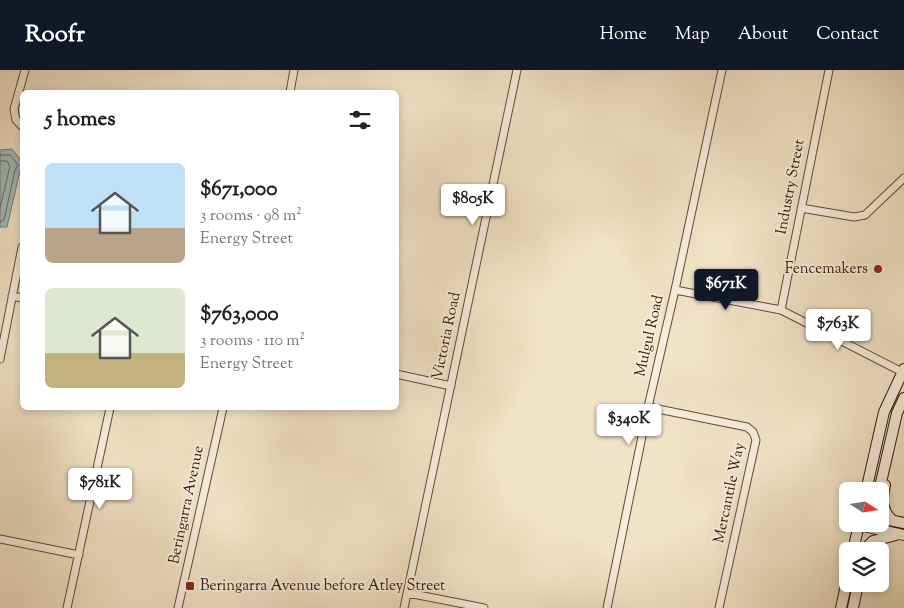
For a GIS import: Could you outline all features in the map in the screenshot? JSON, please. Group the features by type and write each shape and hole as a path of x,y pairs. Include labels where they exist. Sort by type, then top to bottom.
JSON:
{"main road":[{"path":"868,482 884,412 903,371"},
{"path":"881,482 897,413 904,398"},
{"path":"892,432 891,457 882,496 884,510 892,520"},
{"path":"889,520 904,523"},
{"path":"889,531 902,534"},
{"path":"872,542 888,536 902,534"},
{"path":"840,608 844,592"},
{"path":"853,608 856,592"}],"street":[{"path":"20,124 16,120 14,109 25,70"},
{"path":"290,90 294,70"},
{"name":"Victoria Road","path":"404,608 517,70"},
{"name":"Mulgul Road","path":"606,608 722,70"},
{"name":"Industry Street","path":"781,310 829,70"},
{"path":"801,208 854,217 865,214 904,178"},
{"path":"0,359 20,257"},
{"path":"675,290 781,310 903,371"},
{"path":"12,296 20,298"},
{"path":"399,375 451,386"},
{"name":"Mercantile Way","path":"648,407 747,427 753,432 756,440 720,608"},
{"path":"67,608 110,410"},
{"name":"Beringarra Avenue","path":"178,608 223,410"},
{"path":"0,538 78,554"},
{"path":"408,593 484,608"}],"water":[{"path":"12,149 20,159 20,171 7,227 0,227 0,150"}],"place":[{"name":"Fencemakers","path":"878,269"},
{"name":"Beringarra Avenue before Atley Street","path":"190,586"}]}
